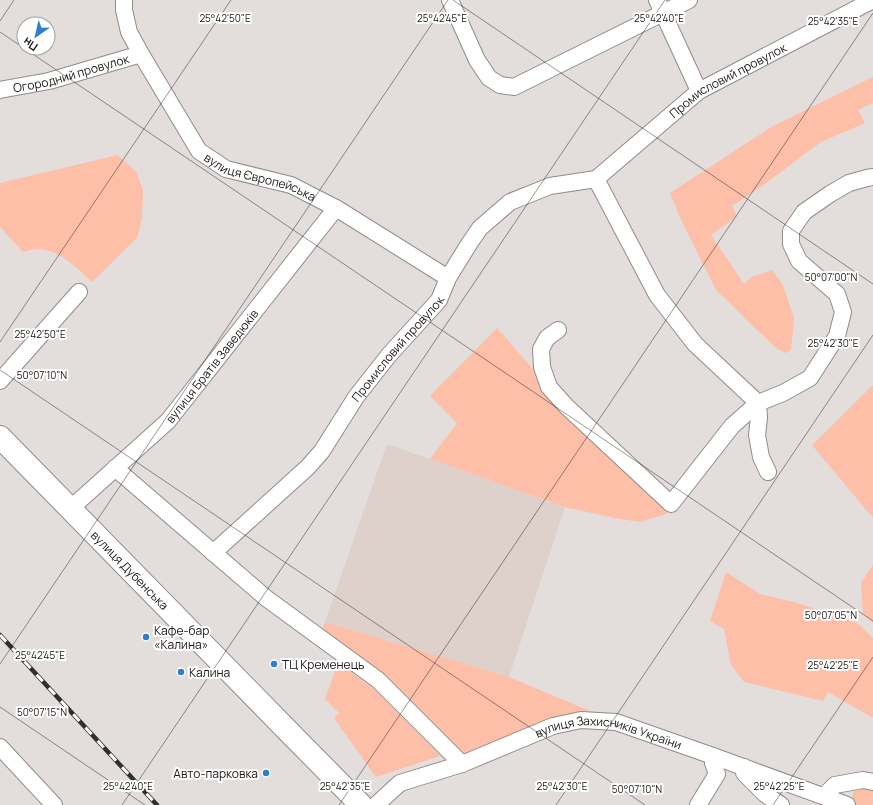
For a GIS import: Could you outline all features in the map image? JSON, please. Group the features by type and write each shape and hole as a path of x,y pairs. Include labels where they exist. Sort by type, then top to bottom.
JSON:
{"highway":[{"name":"вулиця Дубенська","path":"0,437 361,805"}],"street":[{"name":"вулиця Європейська","path":"124,0 124,10 130,32 141,54 199,151 226,169 291,185 336,208 448,278"},
{"path":"450,0 477,60 489,78 500,85 514,87 660,6 689,0"},
{"name":"Промисловий провулок","path":"213,553 308,467 322,451 356,397 389,355 440,300 448,278 480,228 510,202 550,186 596,179 699,91 873,0"},
{"path":"660,6 699,91"},
{"name":"Огородний провулок","path":"0,90 49,81 141,54"},
{"path":"558,330 547,338 541,349 542,366 549,387 566,406 671,504 732,426 758,403 784,393 810,378 838,336 843,312 837,294 799,261 791,244 791,231 804,212 830,194 849,183 873,177"},
{"path":"596,179 657,295 695,344 758,403 760,418 757,435 761,457 768,472"},
{"name":"вулиця Братів Заведюків","path":"70,509 168,421 336,208"},
{"path":"0,381 79,292"},
{"path":"115,468 266,598 378,680 462,764"},
{"name":"вулиця Захисників України","path":"376,805 400,783 462,764 553,726 581,720 616,722 847,805"},
{"path":"0,747 54,805"},
{"path":"698,805 717,774 713,763 713,756"},
{"path":"744,767 744,773 765,794 781,805"},
{"path":"824,796 835,785 863,780 873,782"}],"shaded area":[{"path":"873,77 873,103 858,110 865,123 821,142 765,184 732,206 737,216 711,235 744,284 752,277 772,270 783,285 794,318 791,350 786,353 777,349 716,290 681,220 670,193 773,126"},
{"path":"118,155 137,173 143,191 142,219 137,238 92,282 61,256 46,250 38,249 23,252 0,227 0,183"},
{"path":"497,328 549,387 671,504 666,514 640,522 565,507 430,459 457,423 430,396"},
{"path":"873,385 873,518 812,445"},
{"path":"387,444 565,507 509,677 325,622"},
{"path":"873,565 873,623 863,613 861,583"},
{"path":"726,572 760,594 798,603 857,623 873,638 873,718 828,692 823,701 744,682 731,665 724,629 710,621"},
{"path":"325,622 509,677 616,722 581,720 462,764 320,637"},
{"path":"338,663 373,688 440,756 376,777 334,718 339,713 325,699"},
{"path":"873,782 873,805 851,805 854,788"}],"railway":[{"path":"0,635 157,805"}],"place":[{"name":"Кафе-бар «Калина»","path":"146,637"},
{"name":"ТЦ Кременець","path":"274,664"},
{"name":"Калина","path":"181,672"},
{"name":"Авто-парковка","path":"266,773"}]}
